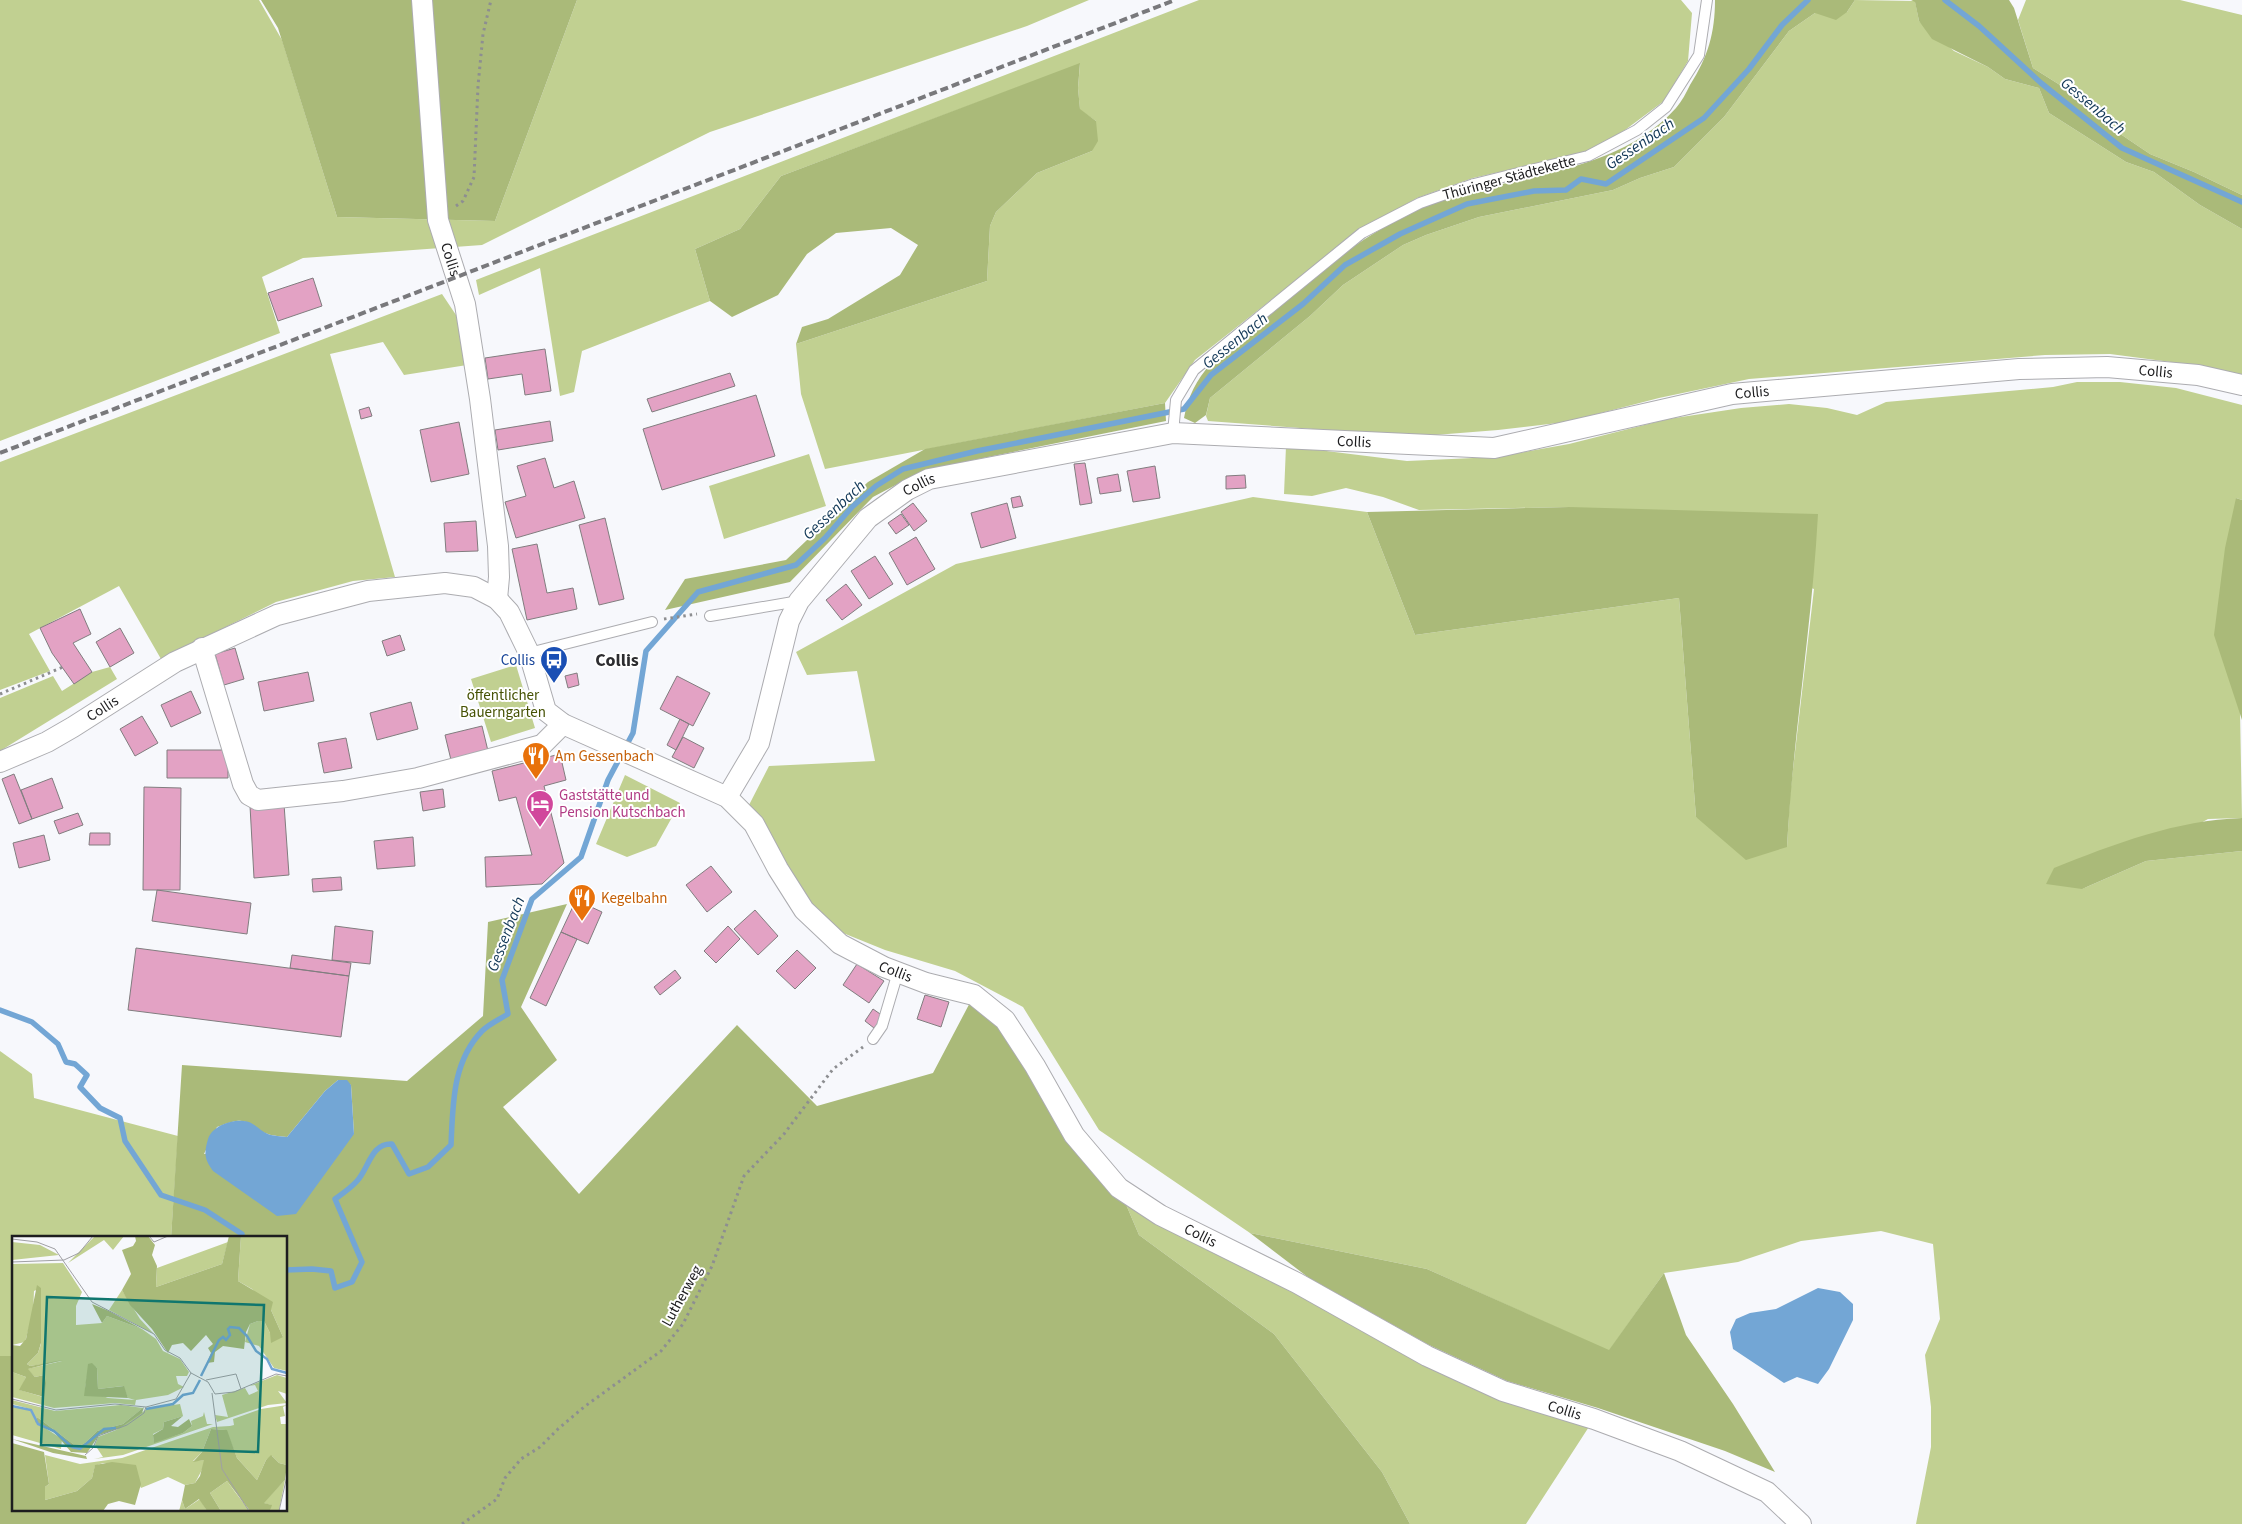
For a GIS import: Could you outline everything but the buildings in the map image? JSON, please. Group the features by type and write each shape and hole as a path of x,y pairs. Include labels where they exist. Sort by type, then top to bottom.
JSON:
{"street":[{"name":"Collis","path":"422,0 438,220 465,304 480,400 498,546 499,577 497,598"},
{"name":"Collis","path":"727,797 759,743 789,621 799,601 868,518 906,490 929,479 1173,427 1267,436 1494,448 1732,394 2019,369 2107,367 2198,376 2242,384"},
{"name":"Collis","path":"0,762 47,742 175,662 277,615 368,591 445,583 474,587 497,598 509,612 530,653 546,711 563,724 602,743 727,797 754,824 778,869 804,910 840,944 898,972 926,983 974,995 1006,1020 1035,1066 1074,1135 1119,1188 1160,1215 1297,1283 1427,1356 1503,1391 1594,1419 1680,1451 1767,1492 1801,1524"},
{"path":"202,648 243,784 249,795 258,800 343,791 418,778 542,744 563,724"}],"lane":[{"name":"Thüringer Städtekette","path":"1173,427 1176,400 1194,370 1362,233 1420,203 1474,184 1588,156 1637,130 1666,108 1698,56 1707,0"},
{"path":"710,616 799,601"},
{"path":"530,653 657,620"},
{"path":"872,1039 882,1026 898,972"}],"path":[{"path":"438,220 463,201 474,177 480,60 483,34 491,0"},
{"path":"657,620 694,613"},
{"path":"0,694 63,667"},
{"name":"Lutherweg","path":"462,1524 497,1499 505,1478 521,1459 540,1447 584,1407 661,1351 683,1324 712,1266 744,1176 784,1134 833,1069 872,1039"}],"green space":[{"path":"0,0 259,0 282,40 337,217 495,221 577,0 1089,0 1027,26 710,132 482,245 303,258 262,277 280,333 0,441"},
{"path":"261,0 577,0 495,221 337,217 278,28"},
{"path":"1199,0 1681,0 1692,13 1688,61 1664,101 1625,130 1587,152 1473,178 1417,198 1357,232 1195,360 1165,403 825,469 801,394 796,344 987,281 990,226 996,212 1037,173 1092,151 1096,121 1080,110 1078,88 1080,64 781,176 740,229 695,249 710,301 582,351 574,392 560,396 540,268 479,295 476,280"},
{"path":"1715,0 1855,0 1847,12 1836,20 1815,13 1789,31 1724,117 1674,167 1640,178 1613,190 1479,217 1403,245 1343,285 1310,316 1210,398 1206,415 1195,423 1184,418 1193,389 1211,363 1330,263 1382,229 1409,214 1442,200 1584,163 1618,150 1649,132 1676,108 1702,65 1712,34"},
{"path":"1855,0 1915,1 1919,21 1954,51 1988,67 2005,79 2039,88 2049,113 2126,162 2154,172 2200,205 2242,229 2242,377 2186,364 2110,354 2045,355 1749,379 1659,398 1566,422 1435,435 1380,434 1208,421 1206,416 1210,398 1310,316 1343,285 1403,245 1479,217 1613,190 1640,178 1674,167 1724,117 1789,31 1815,13 1847,12"},
{"path":"1911,0 2009,0 2014,8 2033,68 2089,106 2104,123 2150,154 2242,195 2242,229 2200,205 2154,172 2126,162 2049,113 2039,88 2005,79 1988,67 1932,39 1919,21 1915,2"},
{"path":"2026,0 2180,0 2242,15 2242,195 2150,154 2104,123 2089,106 2033,68 2018,20"},
{"path":"1080,63 1078,88 1080,109 1096,121 1098,141 1092,151 1037,173 996,212 990,226 987,281 796,344 802,327 828,319 900,275 918,245 891,228 836,233 807,254 778,295 732,317 710,301 695,249 740,229 781,176"},
{"path":"442,294 460,321 467,365 404,375 383,342 330,354 395,577 353,581 276,602 161,659 119,586 29,634 50,671 0,690 0,462"},
{"path":"2077,382 2120,382 2176,388 2242,405 2242,500 2236,498 2242,818 2208,819 2082,889 2146,861 2242,851 2242,1524 1916,1524 1931,1447 1931,1407 1925,1355 1940,1319 1933,1244 1881,1231 1801,1241 1738,1262 1664,1273 1609,1351 1427,1269 1250,1233 1099,1130 1023,1007 955,971 885,950 843,933 810,905 749,805 769,766 875,761 857,671 807,675 796,652 956,564 1253,497 1367,512 1415,635 1679,598 1696,817 1787,847 1790,795 1814,589 1569,507 1419,510 1383,497 1346,488 1312,496 1284,494 1286,446 1407,461 1496,457 1569,444 1668,419 1741,408 1789,404 1827,408 1857,415 1886,402 2053,387"},
{"path":"1165,403 1166,421 924,470 873,497 790,582 665,610 685,579 786,560 868,482 925,449"},
{"path":"809,454 826,506 724,539 709,486"},
{"path":"2236,498 2242,500 2242,720 2214,635 2225,548"},
{"path":"1569,507 1818,514 1787,847 1746,860 1696,817 1679,598 1415,635 1367,512"},
{"name":"öffentlicher Bauerngarten","path":"516,665 535,728 491,742 471,679"},
{"path":"110,667 117,679 0,751 0,698 53,676 62,691 92,672"},
{"path":"625,775 680,803 656,846 627,857 596,844"},
{"path":"2242,818 2242,851 2146,861 2082,889 2046,884 2054,868 2123,842 2194,823"},
{"path":"567,904 521,1007 557,1060 503,1107 579,1194 737,1025 817,1106 933,1073 974,995 1119,1188 1139,1235 1274,1334 1382,1472 1410,1524 0,1524 0,1356 12,1356 12,1512 288,1512 288,1236 171,1236 182,1065 407,1081 483,1016 488,922","holes":["338,1080 351,1085 354,1134 204,1154 217,1127 236,1121 245,1122 270,1135 287,1137 325,1091"]},
{"path":"0,1051 32,1074 34,1098 178,1136 171,1236 12,1236 12,1356 0,1356"},
{"path":"1119,1188 1427,1356 1594,1419 1526,1524 1410,1524 1382,1472 1274,1334 1139,1235"},
{"path":"1250,1233 1427,1269 1609,1350 1664,1273 1686,1335 1733,1404 1775,1472 1725,1451 1598,1408 1507,1381 1429,1345 1309,1278"}],"water":[{"path":"338,1080 347,1080 351,1085 354,1134 296,1214 277,1216 213,1171 206,1159 206,1148 210,1134 218,1127 234,1121 247,1121 268,1134 287,1137 325,1091"},
{"path":"1818,1288 1840,1292 1853,1304 1853,1320 1829,1369 1818,1384 1797,1377 1784,1383 1733,1349 1730,1332 1736,1319 1750,1313 1776,1309"}],"waterway":[{"name":"Gessenbach","path":"288,1270 312,1269 331,1271 335,1288 352,1282 362,1262 335,1199 357,1181 371,1157 379,1148 385,1145 392,1144 409,1174 428,1167 451,1145 452,1115 460,1070 472,1043 482,1031 508,1014 502,980 532,899 581,857 608,780 633,733 646,651 698,592 796,565 825,538 852,507 876,486 903,469 977,451 1184,409 1211,375 1303,304 1345,265 1400,234 1467,204 1534,191 1566,190 1581,179 1606,184 1704,118 1749,69 1782,25 1808,0"},
{"name":"Gessenbach","path":"1945,0 1979,26 2041,83 2122,148 2242,202"},
{"name":"Gessenbach","path":"0,1010 32,1022 58,1044 66,1062 75,1064 87,1075 80,1087 100,1108 120,1118 125,1141 161,1195 205,1210 242,1234 242,1236"}],"railway":[{"path":"0,453 1175,0"}],"place":[{"name":"Collis","path":"554,684"},
{"name":"Am Gessenbach","path":"536,780"},
{"name":"Gaststätte und Pension Kutschbach","path":"540,828"},
{"name":"Kegelbahn","path":"582,922"}],"district":[{"name":"Collis","path":"617,660"}]}
